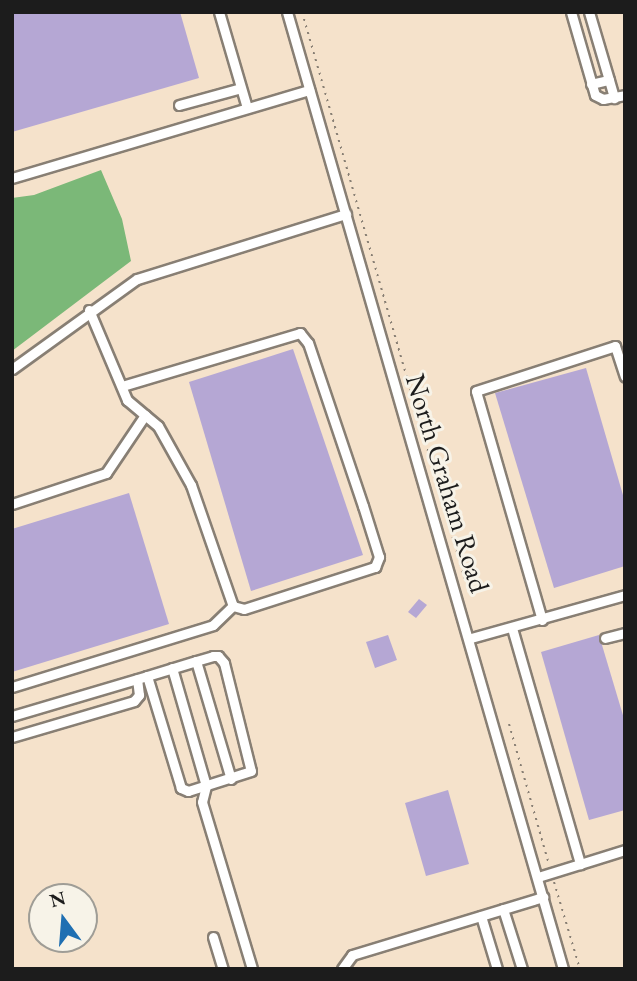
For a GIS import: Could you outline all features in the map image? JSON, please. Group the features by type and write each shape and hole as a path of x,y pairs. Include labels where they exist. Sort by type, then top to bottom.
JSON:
{"street":[{"path":"219,12 247,108"},
{"name":"North Graham Road","path":"287,12 471,638 563,969"},
{"path":"570,12 591,84 603,99 625,95"},
{"path":"589,12 614,98"},
{"path":"591,84 609,80"},
{"path":"179,105 241,88"},
{"path":"12,178 309,90"},
{"path":"12,369 89,310 136,279 346,215"},
{"path":"89,310 127,400 158,426 191,485 233,606"},
{"path":"122,386 283,336 300,333 308,343 379,557 375,567 357,574 244,609 233,606"},
{"path":"542,620 476,391 615,346 625,376"},
{"path":"12,503 106,473 145,415"},
{"path":"471,638 624,598"},
{"path":"12,687 213,625 233,606"},
{"path":"512,628 580,864"},
{"path":"605,638 625,633"},
{"path":"12,716 142,677 172,668 213,656 224,663 254,768 231,779 206,786 181,788 142,677"},
{"path":"196,661 231,779"},
{"path":"172,668 206,786 202,802 252,969"},
{"path":"12,737 134,702 139,695 142,677"},
{"path":"538,877 625,850"},
{"path":"342,969 352,955 543,897"},
{"path":"503,909 522,969"},
{"path":"481,916 497,969"},
{"path":"213,937 223,969"}],"path":[{"path":"303,12 465,580"},
{"path":"509,724 580,969"}],"green space":[{"path":"101,170 122,219 131,261 12,351 12,198 34,195"}],"building":[{"path":"12,12 180,12 199,78 12,132"},
{"path":"293,349 363,555 251,591 189,382"},
{"path":"586,368 625,502 625,566 554,588 495,393"},
{"path":"129,493 169,624 12,672 12,529"},
{"path":"419,599 427,605 416,618 408,612"},
{"path":"388,635 397,660 375,668 366,642"},
{"path":"599,635 625,722 625,810 589,820 541,652"},
{"path":"448,790 469,864 426,876 405,803"}]}
